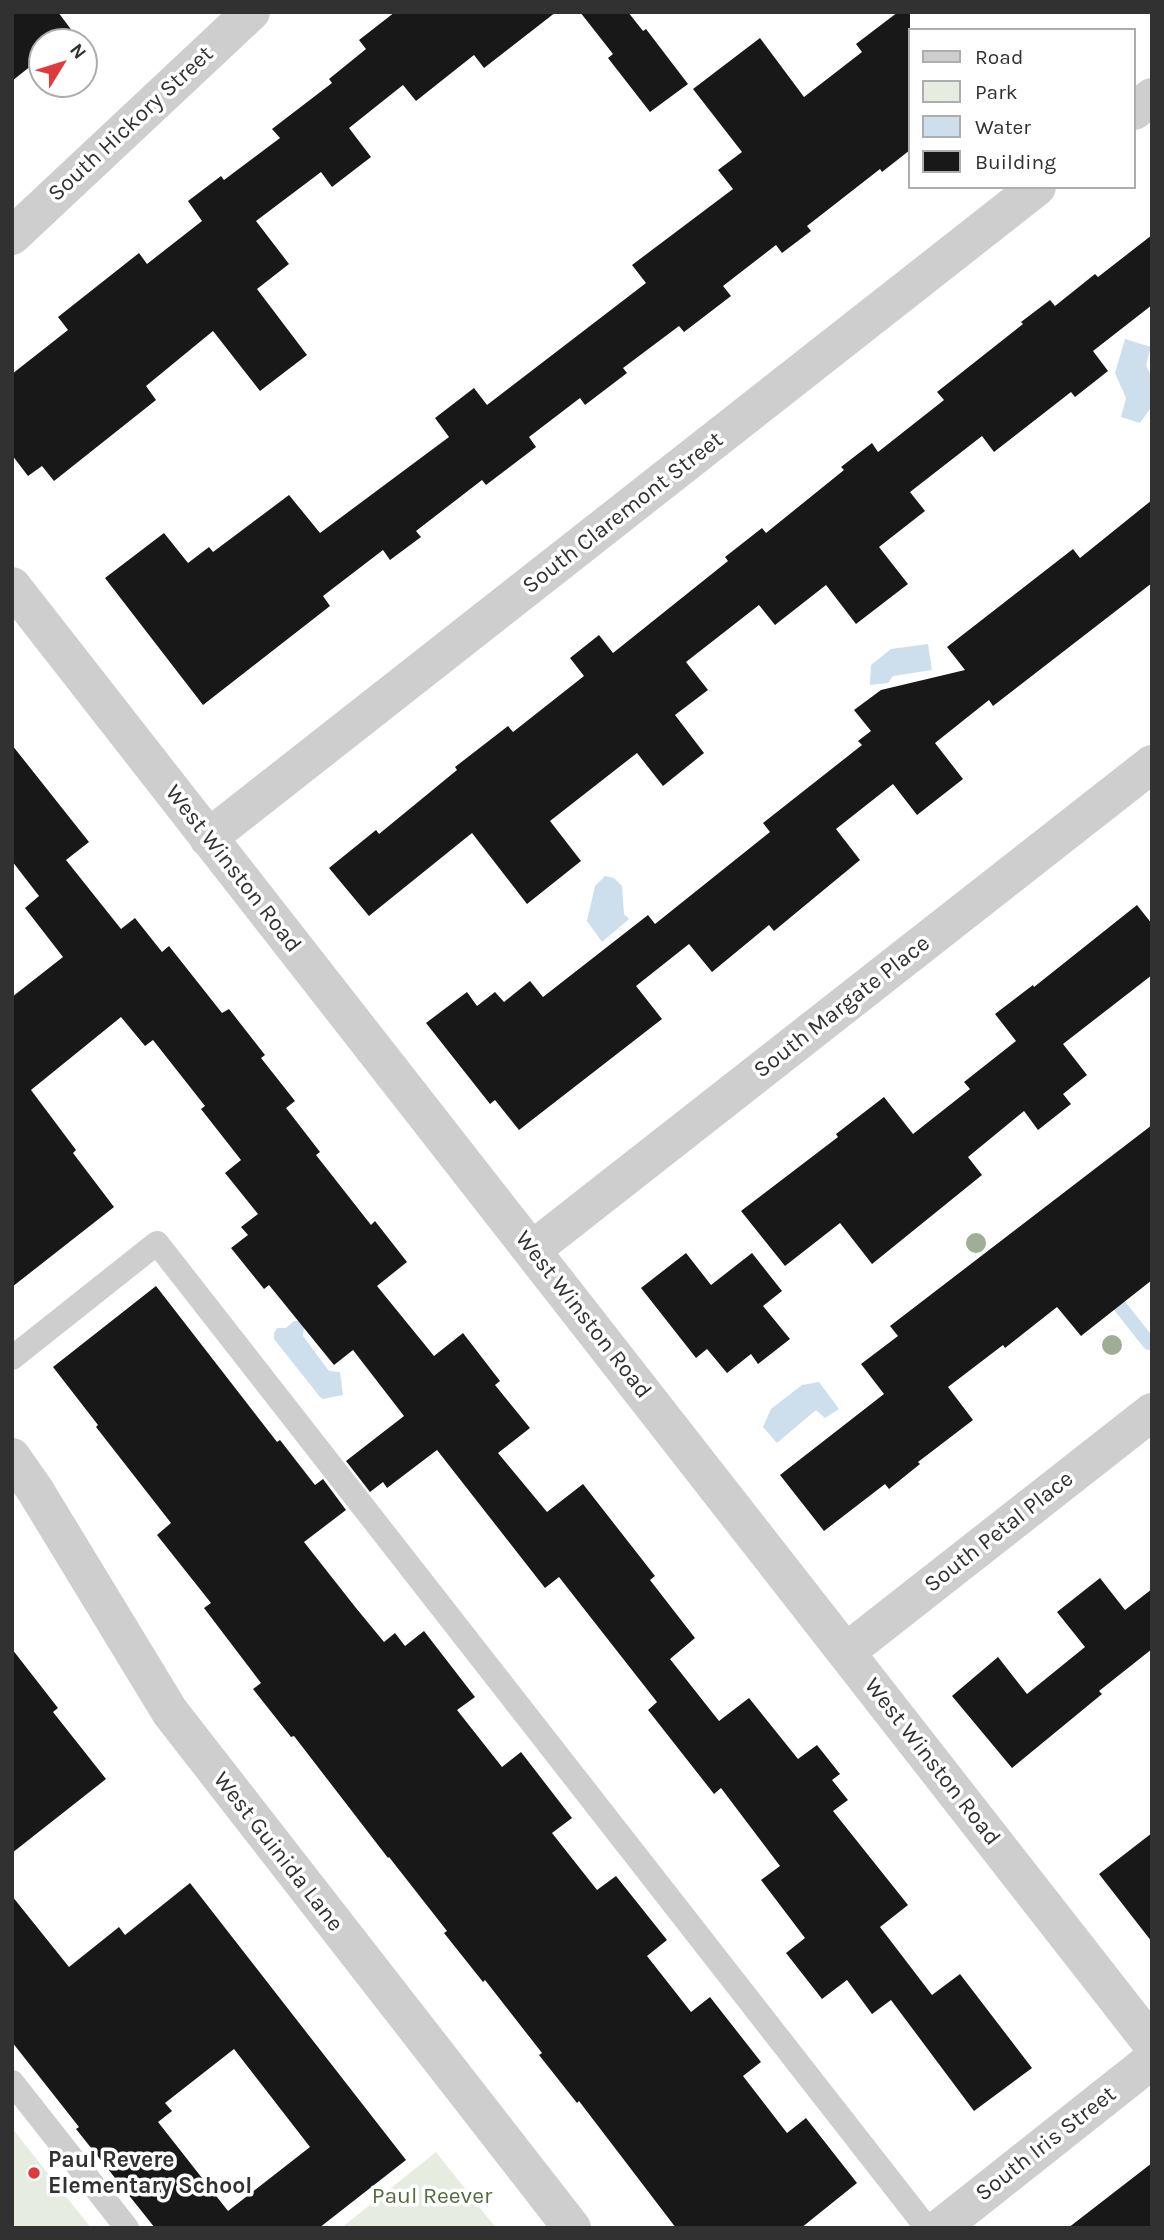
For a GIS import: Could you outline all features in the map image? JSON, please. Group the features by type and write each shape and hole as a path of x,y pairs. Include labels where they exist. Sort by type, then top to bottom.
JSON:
{"street":[{"name":"South Hickory Street","path":"12,236 251,12"},
{"path":"1136,109 1152,97"},
{"name":"South Claremont Street","path":"208,838 1034,189"},
{"name":"West Winston Road","path":"12,586 1152,2044"},
{"name":"South Margate Place","path":"532,1250 1152,764"},
{"name":"South Petal Place","path":"846,1652 1152,1412"},
{"name":"West Guinida Lane","path":"12,1457 35,1490 170,1712 572,2228"},
{"name":"South Iris Street","path":"940,2228 1152,2060"}],"lane":[{"path":"12,1358 157,1243 927,2228"},
{"path":"12,2082 127,2228"}],"green space":[{"name":"Paul Revere Elementary School","path":"12,2128 91,2228 12,2228"},
{"name":"Paul Reever","path":"436,2152 496,2228 341,2228"}],"water":[{"path":"1125,339 1151,347 1146,365 1152,378 1152,406 1140,423 1121,417 1126,398 1115,373"},
{"path":"928,644 932,670 893,676 888,683 870,685 871,665 891,649"},
{"path":"605,876 614,878 622,886 624,914 629,919 602,942 587,921 595,886"},
{"path":"294,1321 300,1321 304,1328 303,1336 329,1371 340,1372 343,1395 323,1399 320,1397 274,1339 277,1328 286,1328"},
{"path":"819,1382 839,1409 825,1418 816,1410 777,1443 763,1427 771,1409 802,1385"}],"building":[{"path":"12,12 58,12 70,28 28,28 28,68 12,81"},
{"path":"395,12 556,12 484,68 474,55 416,101 403,85 349,128 371,157 332,187 321,172 256,221 289,264 257,289 307,355 260,391 213,331 146,386 156,400 54,481 42,466 28,476 12,455 12,374 68,330 58,317 139,253 147,264 202,221 188,201 221,176 224,180 280,138 272,129 332,83 329,79 366,49 359,40"},
{"path":"580,12 628,12 643,31 646,29 688,84 650,112 608,58 613,54"},
{"path":"898,12 910,12 908,152 882,172 880,169 807,226 811,231 782,253 776,245 723,286 731,296 684,332 679,326 623,368 627,373 585,405 580,398 529,437 536,447 486,485 482,480 416,531 421,537 390,560 383,550 323,596 330,606 203,705 105,578 164,533 188,563 209,547 213,552 289,495 320,533 449,437 435,418 474,388 487,405 646,283 632,265 733,189 718,170 742,152 693,89 760,38 804,97 862,52 856,44"},
{"path":"1152,235 1152,305 1093,351 1108,371 1075,397 1071,392 994,452 982,436 910,492 925,511 879,547 908,584 856,624 826,585 775,625 759,605 686,662 708,690 675,715 704,753 663,786 637,753 550,821 581,861 527,904 472,833 369,916 329,868 376,830 379,834 457,770 455,767 508,726 513,732 584,676 570,658 599,635 613,653 728,561 725,557 762,528 766,533 844,470 841,467 872,443 878,452 944,400 937,392 1023,324 1021,322 1050,300 1055,306 1095,274 1098,277"},
{"path":"1152,500 1152,583 993,706 989,700 935,743 963,779 917,815 893,784 836,829 860,860 774,931 769,925 712,972 689,944 636,986 662,1019 519,1130 495,1100 490,1104 426,1023 467,992 477,1006 495,992 504,1002 530,981 543,997 648,915 655,924 770,832 763,823 862,745 858,741 871,731 854,710 881,690 965,670 947,647 1073,549 1080,558"},
{"path":"12,745 89,842 66,860 121,929 135,918 162,952 169,946 222,1013 229,1009 265,1055 261,1058 295,1101 286,1108 320,1152 316,1155 371,1225 375,1221 407,1262 377,1286 434,1356 463,1333 500,1381 495,1385 530,1428 498,1453 547,1512 583,1484 655,1576 650,1580 695,1638 670,1659 719,1721 749,1698 798,1759 817,1745 840,1774 832,1780 848,1800 833,1811 908,1905 880,1927 932,1995 960,1974 1032,2068 974,2111 891,2000 872,2014 847,1980 822,1999 786,1953 805,1938 761,1880 780,1866 721,1788 714,1794 648,1710 657,1702 559,1577 545,1588 437,1450 387,1488 383,1482 370,1492 346,1461 404,1416 353,1350 334,1365 269,1285 264,1289 231,1248 248,1235 241,1227 258,1214 225,1173 241,1160 201,1109 205,1106 153,1040 145,1046 121,1017 31,1090 76,1150 73,1153 114,1207 12,1287 12,997 63,957 25,908 39,896 12,861"},
{"path":"1137,905 1152,924 1152,975 1063,1044 1087,1075 1063,1094 1071,1104 1038,1130 1024,1111 968,1157 982,1175 872,1264 840,1223 785,1266 741,1211 838,1137 836,1134 884,1097 913,1134 970,1089 964,1082 1016,1041 995,1014 1033,985 1034,987"},
{"path":"1152,1125 1152,1280 1081,1336 1057,1307 1005,1348 1003,1345 948,1387 973,1420 918,1462 920,1464 889,1489 885,1484 824,1531 780,1475 884,1394 861,1364 898,1336 890,1326"},
{"path":"686,1253 711,1285 752,1253 782,1291 763,1306 790,1339 758,1364 751,1354 727,1373 707,1349 696,1358 641,1288"},
{"path":"156,1286 277,1442 280,1440 315,1485 323,1479 346,1510 304,1542 384,1642 395,1633 405,1646 424,1631 475,1697 457,1710 502,1767 521,1752 572,1818 552,1833 597,1890 616,1876 667,1940 647,1956 691,2012 710,1997 761,2062 743,2076 787,2133 806,2118 857,2183 801,2228 676,2228 579,2101 577,2103 539,2055 542,2053 485,1980 483,1982 444,1933 447,1931 389,1857 294,1736 291,1737 253,1689 261,1683 204,1608 211,1603 157,1535 171,1523 53,1367"},
{"path":"1100,1578 1125,1610 1152,1589 1152,1649 1099,1691 1102,1694 1012,1768 952,1696 998,1657 1027,1694 1085,1647 1057,1612"},
{"path":"12,1649 58,1708 53,1712 106,1779 12,1853"},
{"path":"1152,1833 1152,1942 1099,1874"},
{"path":"190,1883 406,2160 319,2228 155,2228 76,2129 79,2127 12,2042 12,1896 69,1967 119,1927 125,1935","holes":["234,2049 310,2147 228,2211 158,2122 172,2111 165,2103"]},
{"path":"1152,2163 1152,2228 1068,2228"}],"waterway":[{"path":"1119,1305 1149,1343"}],"place":[{"name":"Paul Revere Elementary School","path":"34,2173"}]}
